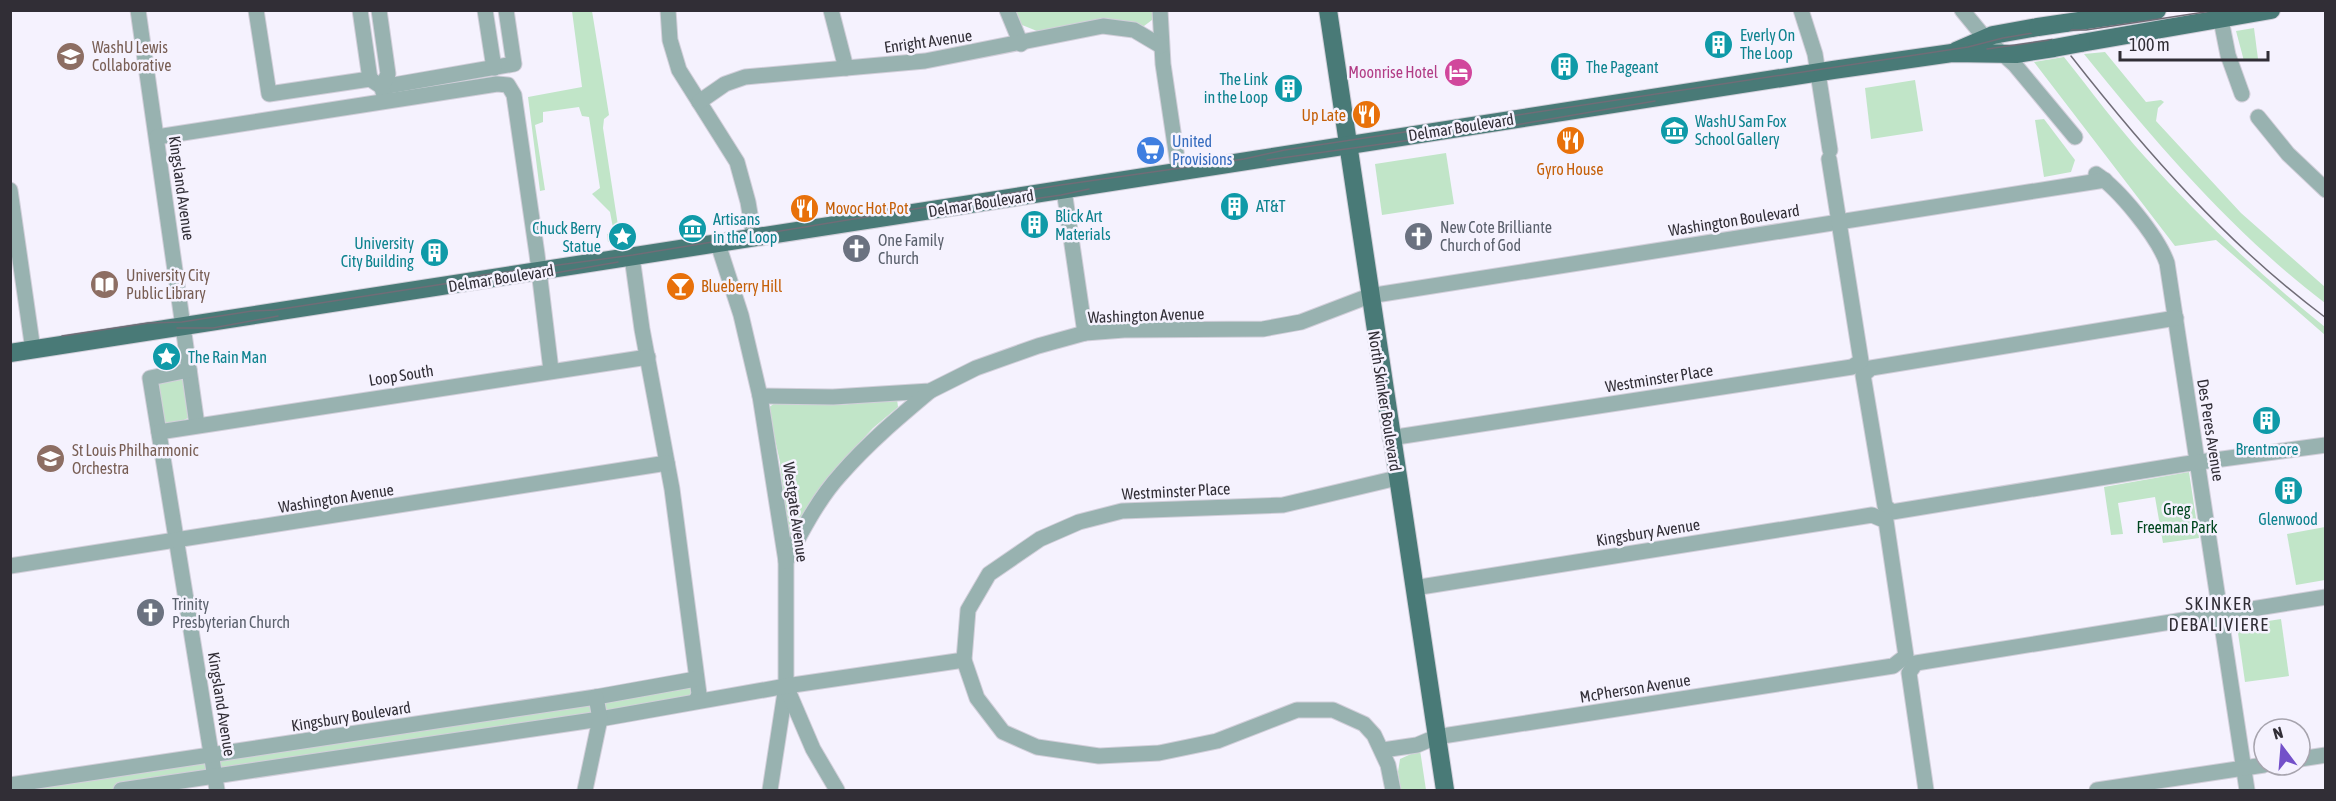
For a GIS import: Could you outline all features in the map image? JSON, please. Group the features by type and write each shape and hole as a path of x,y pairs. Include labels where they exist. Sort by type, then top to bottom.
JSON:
{"main road":[{"name":"North Skinker Boulevard","path":"1328,10 1444,790"},
{"name":"Delmar Boulevard","path":"1952,53 1984,38 2074,18 2157,10"},
{"name":"Delmar Boulevard","path":"10,353 1818,72 1952,53 2005,55 2081,43 2220,15 2271,10"}],"street":[{"name":"Kingsland Avenue","path":"138,10 197,425"},
{"path":"256,10 269,94 497,84 508,85 512,89 537,254 537,272 551,370"},
{"path":"360,10 379,89"},
{"path":"485,10 494,68"},
{"path":"157,138 379,89 514,64 506,10"},
{"path":"668,10 674,57 679,70 737,162 748,202 754,238"},
{"path":"831,10 846,68"},
{"path":"1007,10 1021,44"},
{"path":"1160,10 1161,46 1179,172"},
{"path":"1801,10 1813,44 1818,72 1838,222 1866,364 1863,375 1886,514"},
{"path":"1962,10 1984,38 2005,55 2075,137"},
{"path":"2220,15 2228,55 2242,94"},
{"path":"362,26 380,17 388,74 379,89"},
{"name":"Enright Avenue","path":"699,102 725,84 745,77 925,61 1021,44 1089,28 1115,26 1134,30 1161,46"},
{"path":"2258,117 2288,153 2325,190"},
{"name":"Washington Boulevard","path":"1369,296 1838,222 2099,176"},
{"name":"Des Peres Avenue","path":"2099,176 2115,189 2164,255 2176,318 2247,790"},
{"path":"10,190 33,350"},
{"path":"1064,190 1084,333"},
{"name":"Westgate Avenue","path":"718,244 740,311 760,396 786,561 786,686 770,790"},
{"path":"632,257 667,463 699,694 696,702"},
{"name":"Washington Avenue","path":"786,561 808,519 839,475 882,432 930,391 976,368 1038,346 1084,333 1124,330 1263,329 1301,322 1369,296"},
{"name":"Westminster Place","path":"1390,438 2176,318"},
{"name":"Loop South","path":"159,432 551,370 648,357"},
{"name":"Kingsland Avenue","path":"189,370 150,378 216,783"},
{"name":"Washington Avenue","path":"760,396 833,398 930,391"},
{"name":"Kingsbury Avenue","path":"1414,588 1886,514 2198,462 2325,445"},
{"name":"Washington Avenue","path":"10,566 667,463"},
{"name":"Westminster Place","path":"964,660 968,610 989,574 1040,539 1079,522 1122,511 1283,505 1397,478"},
{"name":"McPherson Avenue","path":"1383,750 1417,745 1436,736 1893,666 1906,656 1886,514"},
{"path":"1926,790 1909,673 1916,663 2325,597"},
{"path":"122,790 216,783 786,686 964,660 977,698 1003,732 1037,747 1099,756 1159,753 1217,741 1297,710 1315,709 1348,715 1364,724 1383,750 1392,789"},
{"name":"Kingsbury Boulevard","path":"10,785 596,697 696,679"},
{"path":"786,686 813,749 837,790"},
{"path":"585,790 600,719 596,697"},
{"path":"2097,790 2252,767"}],"green space":[{"path":"1153,10 1152,20 1144,26 1107,20 1037,31 1022,25 1013,11"},
{"path":"572,11 592,11 609,115 604,119 603,128 619,232 628,231 629,239 608,242 607,234 614,233 610,212 592,194 600,188 589,117 582,116 579,107 543,112 543,122 535,125 545,190 540,191 528,97 582,87"},
{"path":"2254,28 2258,59 2244,61 2236,31"},
{"path":"2105,52 2146,102 2161,100 2164,102 2158,108 2156,121 2241,213 2325,287 2325,303 2259,247 2197,186 2084,54"},
{"path":"2064,57 2124,133 2166,180 2254,267 2325,327 2325,335 2216,240 2175,246 2034,62"},
{"path":"1915,80 1923,131 1871,139 1865,88"},
{"path":"2044,119 2075,160 2071,172 2044,177 2035,120"},
{"path":"1446,153 1454,204 1382,215 1375,164"},
{"path":"183,378 190,417 182,421 162,424 157,384"},
{"path":"897,399 898,407 873,428 847,456 791,538 787,528 780,462 768,408 775,403 842,405"},
{"name":"Greg Freeman Park","path":"2189,472 2199,538 2163,543 2155,497 2118,503 2123,534 2111,535 2104,487"},
{"path":"2325,527 2325,580 2296,585 2287,534"},
{"path":"2281,619 2289,676 2245,682 2237,626"},
{"path":"696,679 696,701 121,790 11,790"},
{"path":"1420,750 1426,790 1401,790 1398,772 1400,759"}],"tram line":[{"path":"62,336 148,323 182,322 252,311 275,310 450,283 483,275 633,255 1061,185 1244,159 1285,150 1968,47 2051,30 2086,30 2218,10"},
{"path":"1987,49 2076,36"},
{"path":"2071,56 2190,196 2255,259 2326,318"},
{"path":"1267,160 1498,128 1655,101"},
{"path":"998,204 1089,189"},
{"path":"458,287 493,284 618,262"},
{"path":"177,328 213,328 278,316"}],"place":[{"name":"Everly On The Loop","path":"1719,44"},
{"name":"WashU Lewis Collaborative","path":"71,56"},
{"name":"The Pageant","path":"1565,67"},
{"name":"Moonrise Hotel","path":"1459,72"},
{"name":"The Link in the Loop","path":"1289,88"},
{"name":"Up Late","path":"1367,115"},
{"name":"WashU Sam Fox School Gallery","path":"1674,130"},
{"name":"Gyro House","path":"1570,141"},
{"name":"United Provisions","path":"1151,150"},
{"name":"AT&T","path":"1235,206"},
{"name":"Movoc Hot Pot","path":"804,208"},
{"name":"Blick Art Materials","path":"1034,225"},
{"name":"Artisans in the Loop","path":"692,228"},
{"name":"New Cote Brilliante Church of God","path":"1419,236"},
{"name":"Chuck Berry Statue","path":"622,237"},
{"name":"One Family Church","path":"857,249"},
{"name":"University City Building","path":"435,252"},
{"name":"University City Public Library","path":"105,284"},
{"name":"Blueberry Hill","path":"680,286"},
{"name":"The Rain Man","path":"167,357"},
{"name":"Brentmore","path":"2267,421"},
{"name":"St Louis Philharmonic Orchestra","path":"51,459"},
{"name":"Glenwood","path":"2288,491"},
{"name":"Trinity Presbyterian Church","path":"151,613"}],"district":[{"name":"SKINKER DEBALIVIERE","path":"2219,613"}]}
